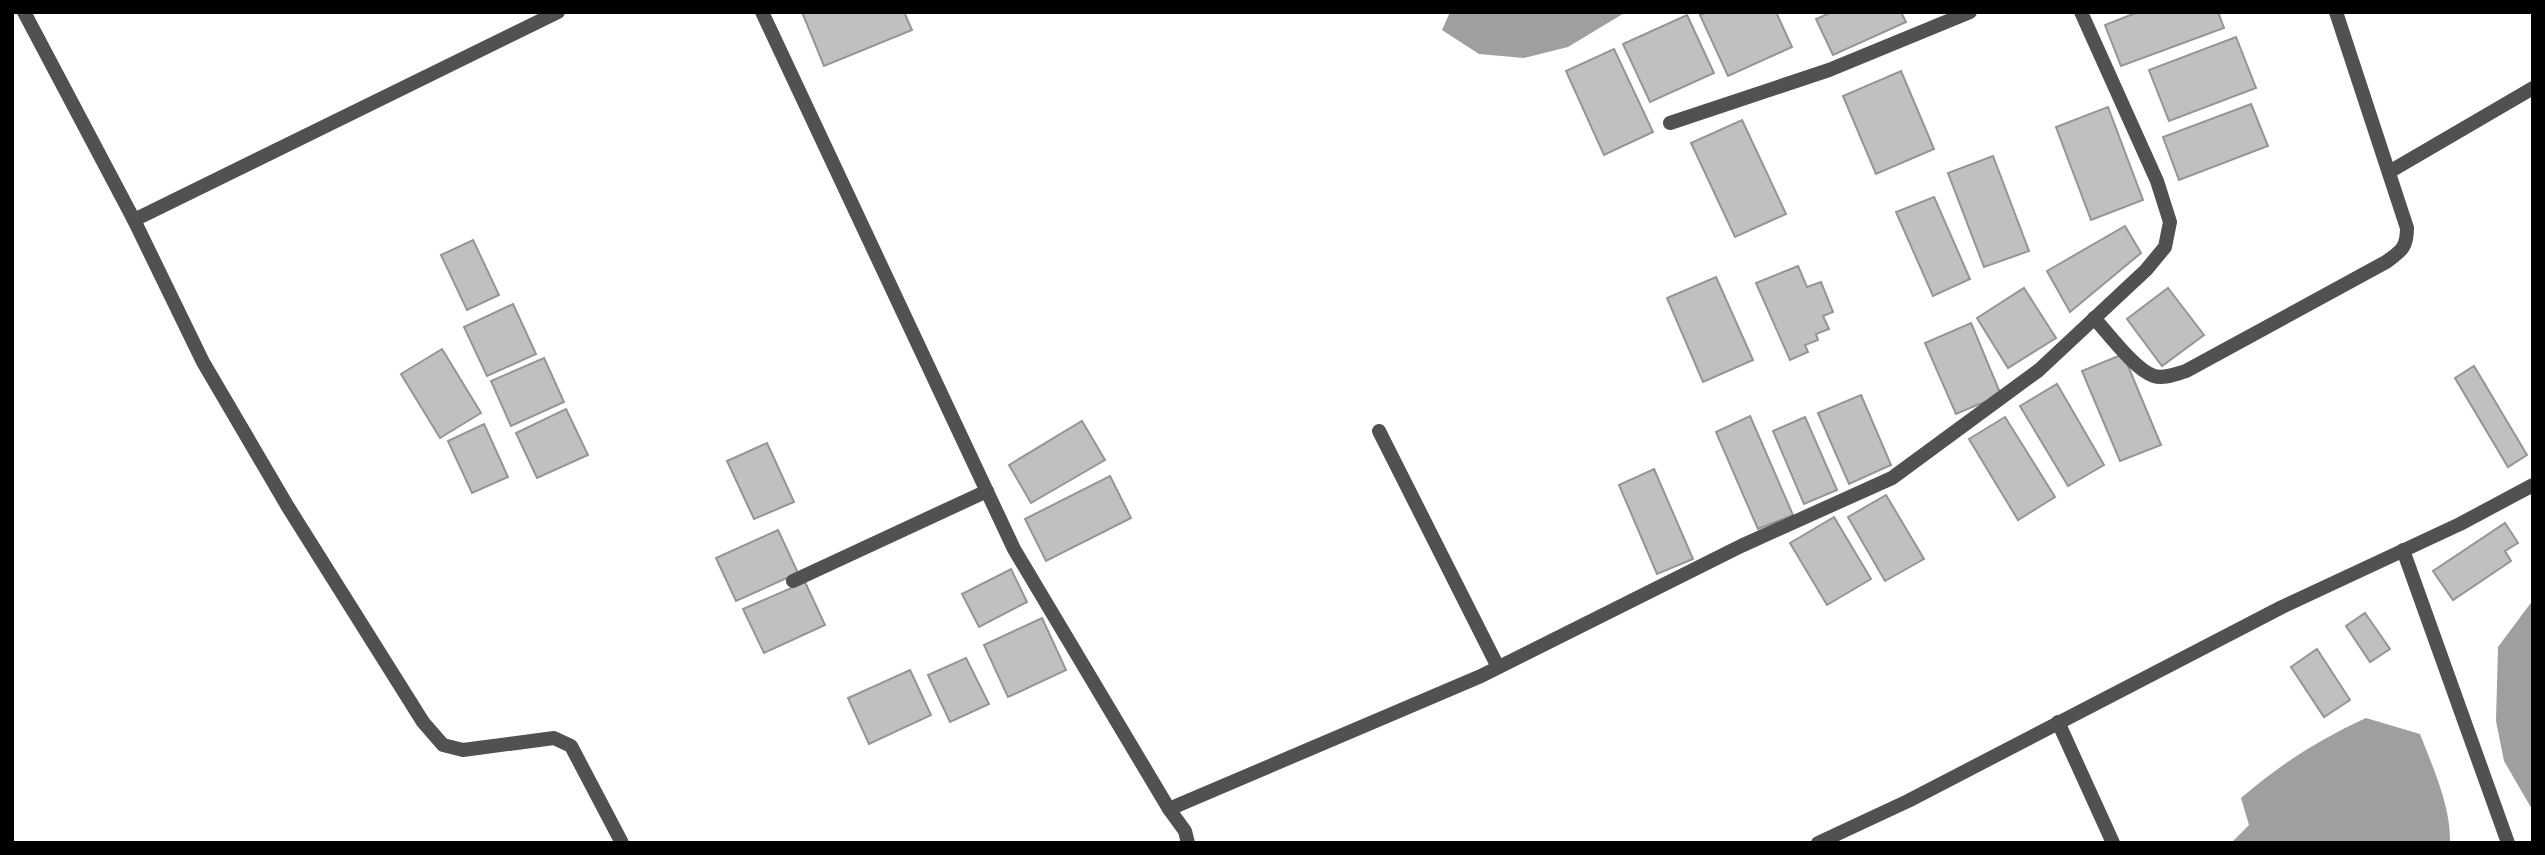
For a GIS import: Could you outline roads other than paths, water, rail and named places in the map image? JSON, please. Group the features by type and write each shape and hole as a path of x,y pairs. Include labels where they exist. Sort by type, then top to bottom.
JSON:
{"street":[{"path":"24,12 134,220 203,362 288,507 423,722 443,745 463,750 554,738 571,746 622,843"},
{"path":"134,220 558,12"},
{"path":"762,12 1014,549 1169,809 1185,831 1188,843"},
{"path":"1670,123 1829,69 1970,12"},
{"path":"1169,809 1498,667 1741,546 1892,478 2029,377 2146,270 2165,247 2170,222 2157,181 2081,12"},
{"path":"2094,318 2141,369 2154,376 2166,376 2186,371 2386,262 2407,242 2407,228 2336,12"},
{"path":"2389,173 2533,88"},
{"path":"1380,431 1498,667"},
{"path":"1818,843 1908,802 2282,607 2460,524 2533,485"},
{"path":"793,581 987,491"},
{"path":"2403,550 2508,843"},
{"path":"2058,722 2113,843"}]}
